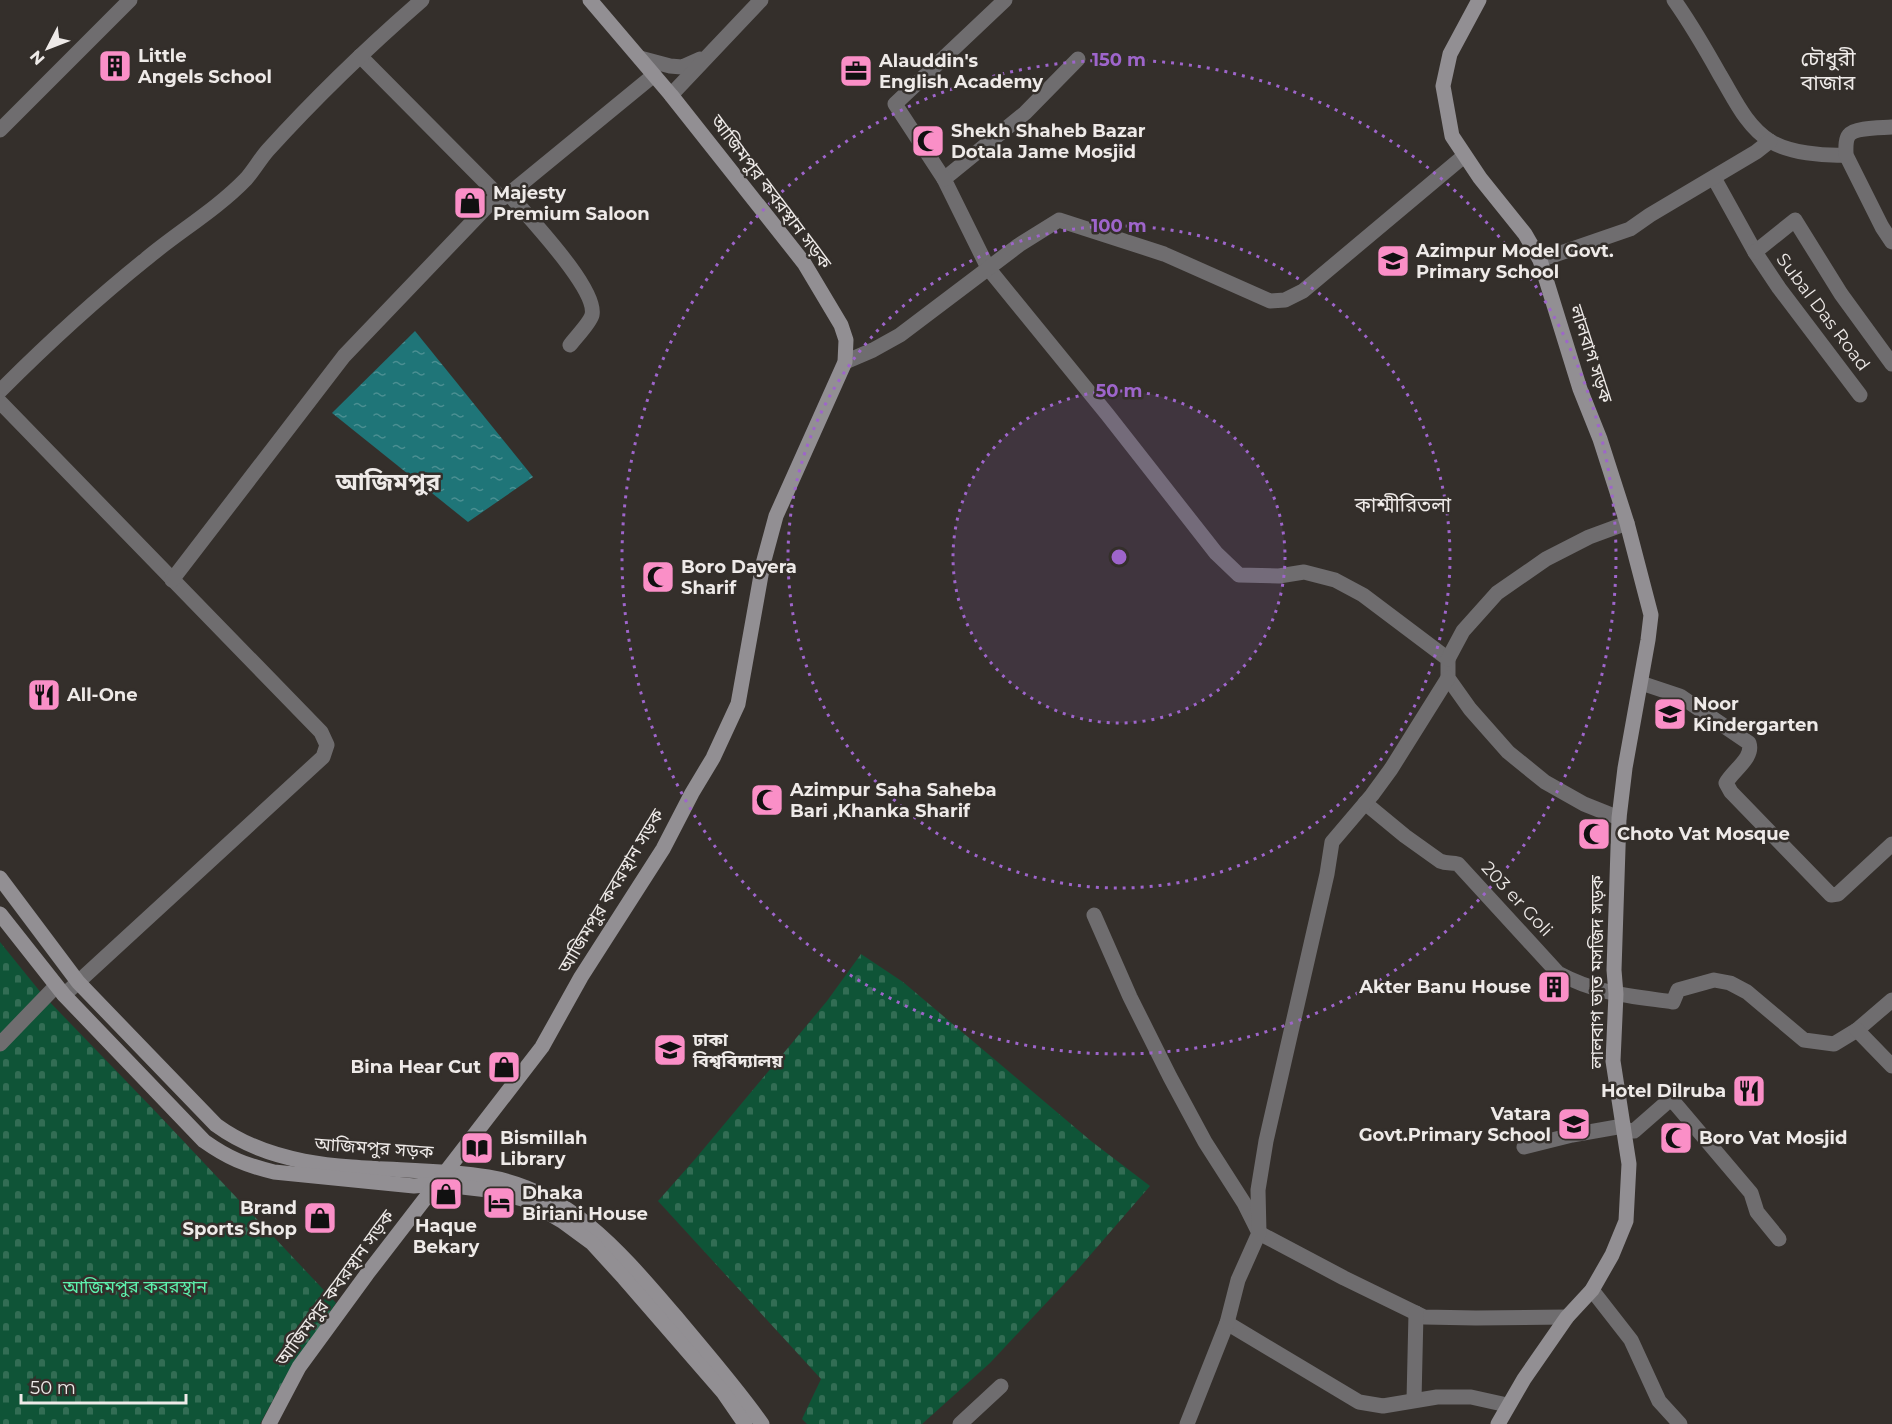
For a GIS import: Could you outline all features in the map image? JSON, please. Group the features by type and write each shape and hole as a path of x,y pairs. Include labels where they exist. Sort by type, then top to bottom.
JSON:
{"street":[{"path":"0,130 130,0"},
{"path":"0,391 86,309 246,179 267,152 360,56 422,0"},
{"name":"আজিমপুর কবরস্থান সড়ক","path":"268,1424 299,1366 542,1047 581,977 663,849 692,792 713,758 738,704 763,564 776,516 845,362 846,339 841,325 804,263 671,95 590,0"},
{"path":"671,95 760,0"},
{"path":"1005,0 895,104 944,179 988,268 1107,414 1215,554 1239,575 1279,576 1304,572 1335,580 1364,595 1448,659"},
{"name":"লালবাগ সড়ক","path":"1479,0 1450,54 1443,86 1452,136 1464,156 1525,234 1540,260 1580,389 1600,439 1627,523"},
{"path":"1674,0 1745,117 1770,141 1798,152 1829,156 1846,155"},
{"path":"640,58 682,67 709,55"},
{"path":"360,56 504,195 577,275 588,294 592,316 570,345"},
{"path":"944,179 1025,112 1078,59"},
{"path":"172,580 344,356 504,195 654,75"},
{"path":"1892,127 1855,130 1849,136 1846,145 1846,155 1892,242"},
{"path":"1540,260 1630,229 1650,214 1714,178 1770,141"},
{"path":"845,362 900,335 1018,245 1059,220 1164,254 1270,301 1285,300 1303,291 1464,156"},
{"name":"Subal Das Road","path":"1714,178 1755,252 1779,288 1860,395"},
{"name":"Subal Das Road","path":"1755,252 1794,220 1841,294 1892,364"},
{"path":"0,402 321,732 327,745 323,757 78,982 60,991 0,1044"},
{"path":"1187,1424 1227,1323 1238,1280 1259,1233 1258,1190 1266,1141 1327,874 1332,842 1391,770 1448,678 1448,659 1463,632 1497,593 1546,559 1589,537 1627,523"},
{"name":"লালবাগ ভাত মসজিদ সড়ক","path":"1503,1418 1567,1317 1592,1290 1626,1221 1629,1164 1613,1061 1619,818 1625,768 1651,615 1627,523"},
{"path":"1448,678 1470,710 1508,752 1545,782 1584,804 1619,818"},
{"path":"1641,683 1680,696 1749,743 1751,749 1749,755 1726,783 1731,792 1831,895 1838,894 1892,844"},
{"name":"203 er Goli","path":"1365,803 1440,861 1458,864 1558,973 1586,986 1616,994 1673,1002 1678,990 1714,980 1730,982 1747,992 1804,1040 1834,1044 1857,1030"},
{"name":"আজিমপুর সড়ক","path":"0,878 78,982 216,1125 233,1137 306,1162 440,1179 526,1200 562,1221 591,1243 690,1353 723,1392 745,1424"},
{"name":"আজিমপুর সড়ক","path":"0,914 60,991 204,1141 226,1156 252,1167 274,1172 404,1185 440,1179 489,1178 531,1189 568,1209 599,1233 634,1268 734,1384 762,1424"},
{"path":"1094,915 1130,997 1170,1077 1205,1142 1244,1203 1259,1233 1424,1317 1567,1317"},
{"path":"1892,1000 1857,1030 1892,1066"},
{"path":"1524,1147 1623,1126 1627,1130 1634,1131 1666,1102 1673,1101 1751,1193 1757,1212 1779,1239"},
{"path":"1592,1290 1631,1340 1659,1401 1680,1424"},
{"path":"1414,1400 1416,1313"},
{"path":"1227,1323 1359,1402 1383,1406 1437,1397 1471,1397 1503,1418"},
{"path":"960,1424 1001,1386"}],"green space":[{"name":"আজিমপুর কবরস্থান","path":"0,942 42,994 336,1303 287,1374 260,1424 0,1424"},
{"path":"861,954 903,982 1091,1141 1150,1186 1079,1268 990,1363 922,1424 807,1424 802,1419 821,1379 658,1201 827,1001"}],"water":[{"path":"415,331 533,477 468,522 332,413"}],"place":[{"name":"Little Angels School","path":"115,66"},
{"name":"Alauddin's English Academy","path":"856,71"},
{"name":"Shekh Shaheb Bazar Dotala Jame Mosjid","path":"928,141"},
{"name":"Majesty Premium Saloon","path":"470,203"},
{"name":"Azimpur Model Govt. Primary School","path":"1393,261"},
{"name":"Boro Dayera Sharif","path":"658,577"},
{"name":"All-One","path":"44,695"},
{"name":"Noor Kindergarten","path":"1670,714"},
{"name":"Azimpur Saha Saheba Bari ,Khanka Sharif","path":"767,800"},
{"name":"Choto Vat Mosque","path":"1594,834"},
{"name":"Akter Banu House","path":"1554,987"},
{"name":"ঢাকা বিশ্ববিদ্যালয়","path":"670,1050"},
{"name":"Bina Hear Cut","path":"504,1067"},
{"name":"Hotel Dilruba","path":"1749,1091"},
{"name":"Vatara Govt.Primary School","path":"1574,1124"},
{"name":"Boro Vat Mosjid","path":"1676,1138"},
{"name":"Bismillah Library","path":"477,1148"},
{"name":"Haque Bekary","path":"446,1194"},
{"name":"Dhaka Biriani House","path":"499,1203"},
{"name":"Brand Sports Shop","path":"320,1218"}],"district":[{"name":"চৌধুরী বাজার","path":"1828,70"},
{"name":"আজিমপুর","path":"388,481"},
{"name":"কাশ্মীরিতলা","path":"1403,505"}]}
